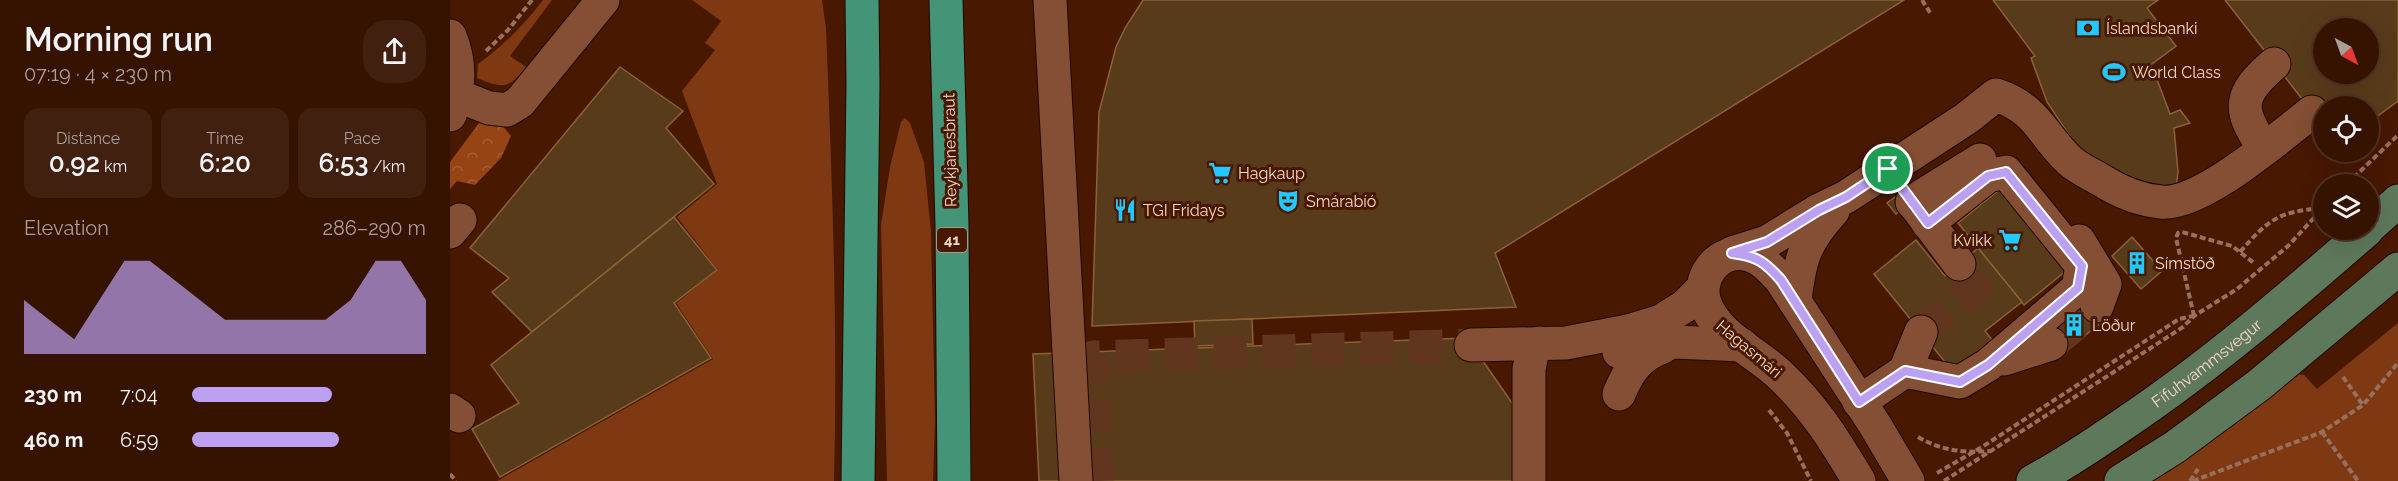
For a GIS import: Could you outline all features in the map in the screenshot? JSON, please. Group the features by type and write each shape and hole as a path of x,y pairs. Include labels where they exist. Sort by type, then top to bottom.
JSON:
{"highway":[{"path":"847,0 863,84"},
{"path":"858,481 862,0"},
{"name":"Reykjanesbraut","path":"946,0 952,226 954,481"}],"main road":[{"name":"Fífuhvammsvegur","path":"2379,219 2398,201"},
{"name":"Fífuhvammsvegur","path":"2033,481 2101,440 2172,391 2266,317 2355,240"},
{"path":"2121,481 2175,447 2259,385 2398,269"}],"street":[{"path":"454,77 489,108 507,110 520,102 603,0"},
{"path":"1050,0 1076,481"},
{"path":"2264,148 2248,126 2245,105 2250,88 2274,64"},
{"path":"1471,345 1553,343 1628,331 1661,321 1685,306 1702,289 1706,274 1719,260 1732,253 1767,242 1819,210 1846,197 1967,118 1996,95 2014,101 2028,112 2071,161 2118,191 2162,203 2187,198 2212,186 2312,112"},
{"path":"1920,212 1970,165 1994,153 2006,154 2021,167 2087,250 2105,284 2097,306"},
{"path":"1888,169 1959,264"},
{"path":"1905,371 1960,382 1988,365 2078,288 2082,266 2006,172 1988,176 1920,212"},
{"path":"1795,300 1798,269 1805,247 1819,226 1846,197"},
{"path":"1732,253 1750,255 1767,264 1795,300 1859,402 1919,479"},
{"name":"Hagasmári","path":"1702,289 1705,306 1714,321 1724,333 1780,375 1823,421 1859,481"},
{"path":"1859,402 1905,371 1920,332"},
{"path":"1619,394 1626,377 1639,360 1654,350 1674,342"},
{"path":"1529,481 1529,369 1532,354 1553,343 1588,354 1613,353 1674,342 1742,345"},
{"path":"1988,365 2051,344"}],"path":[{"path":"454,77 508,30 532,0"},
{"path":"1922,0 1931,14"},
{"path":"2357,174 2398,135"},
{"path":"2240,252 2261,227 2290,211 2313,209"},
{"path":"1944,481 2183,327 2194,316 2237,289 2288,246 2313,219"},
{"path":"2194,316 2176,238 2178,233 2182,232 2232,246 2254,264"},
{"path":"1919,479 1973,453 2179,319 2194,316"},
{"path":"2193,481 2322,432 2363,405 2398,363"},
{"path":"2343,377 2363,405"},
{"path":"1766,406 1787,433 1811,481"},
{"path":"1910,432 1930,444 1951,451 1973,453 1992,451"},
{"path":"2322,432 2358,481"},
{"path":"450,474 456,481"}],"shaded area":[{"path":"543,0 552,0 510,56 526,67 515,80 499,85 477,78 478,64 513,35"},
{"path":"692,0 822,0 826,28 834,255 834,481 497,481 713,359 676,303 718,270 677,217 717,184 682,91 715,50 705,43 721,21"},
{"path":"905,118 910,123 924,162 931,232 935,420 933,481 887,481 881,225 890,167 901,122"},
{"path":"2398,323 2398,481 2151,481 2170,471 2296,374 2304,375 2317,389"}],"green space":[{"path":"490,120 502,125 511,136 501,158 475,185 457,181 450,189 450,162 479,123"}],"building":[{"path":"1143,0 1904,0 1495,253 1516,307 1092,326 1099,112 1116,47"},
{"path":"1993,0 2158,0 2147,8 2176,46 2148,67 2158,82 2170,114 2180,110 2190,123 2174,128 2178,172 2175,195 2152,190 2090,157 2073,141 2047,102 2031,58 2035,56"},
{"path":"2225,0 2398,0 2398,101 2379,115 2379,96 2313,96 2313,113"},
{"path":"620,67 683,111 666,128 714,184 532,332 492,292 509,278 470,248"},
{"path":"2005,185 2072,266 2024,305 1958,223"},
{"path":"1895,197 1904,207 1896,214 1887,203"},
{"path":"674,217 717,270 674,303 711,358 500,477 472,429 519,403 491,365"},
{"name":"Símstöð","path":"2132,237 2162,271 2141,289 2112,256"},
{"path":"1916,240 1945,276 1978,248 2022,302 1985,331 1992,340 1953,372 1874,274"},
{"name":"Löður","path":"2088,294 2107,318 2060,355 2041,331"},
{"path":"1252,319 1253,344 1195,346 1194,321"},
{"path":"1467,338 1512,403 1539,402 1538,481 1039,481 1033,354"}],"tunnel":[{"path":"1921,332 1976,288 1959,264"},
{"path":"2051,344 2097,306"},
{"path":"1098,481 1093,357 1471,345"}],"place":[{"name":"Íslandsbanki","path":"2088,28"},
{"name":"World Class","path":"2114,72"},
{"name":"Hagkaup","path":"1220,173"},
{"name":"Smárabíó","path":"1288,201"},
{"name":"TGI Fridays","path":"1125,210"},
{"name":"Kvikk","path":"2010,240"},
{"name":"Símstöð","path":"2137,263"},
{"name":"Löður","path":"2074,325"}],"route":[{"path":"1888,169 1928,223 1988,176 2006,172 2082,266 2078,288 1988,365 1960,382 1905,371 1859,402 1781,280 1767,264 1750,255 1732,253 1767,242 1819,210 1846,197 1888,169"}]}
